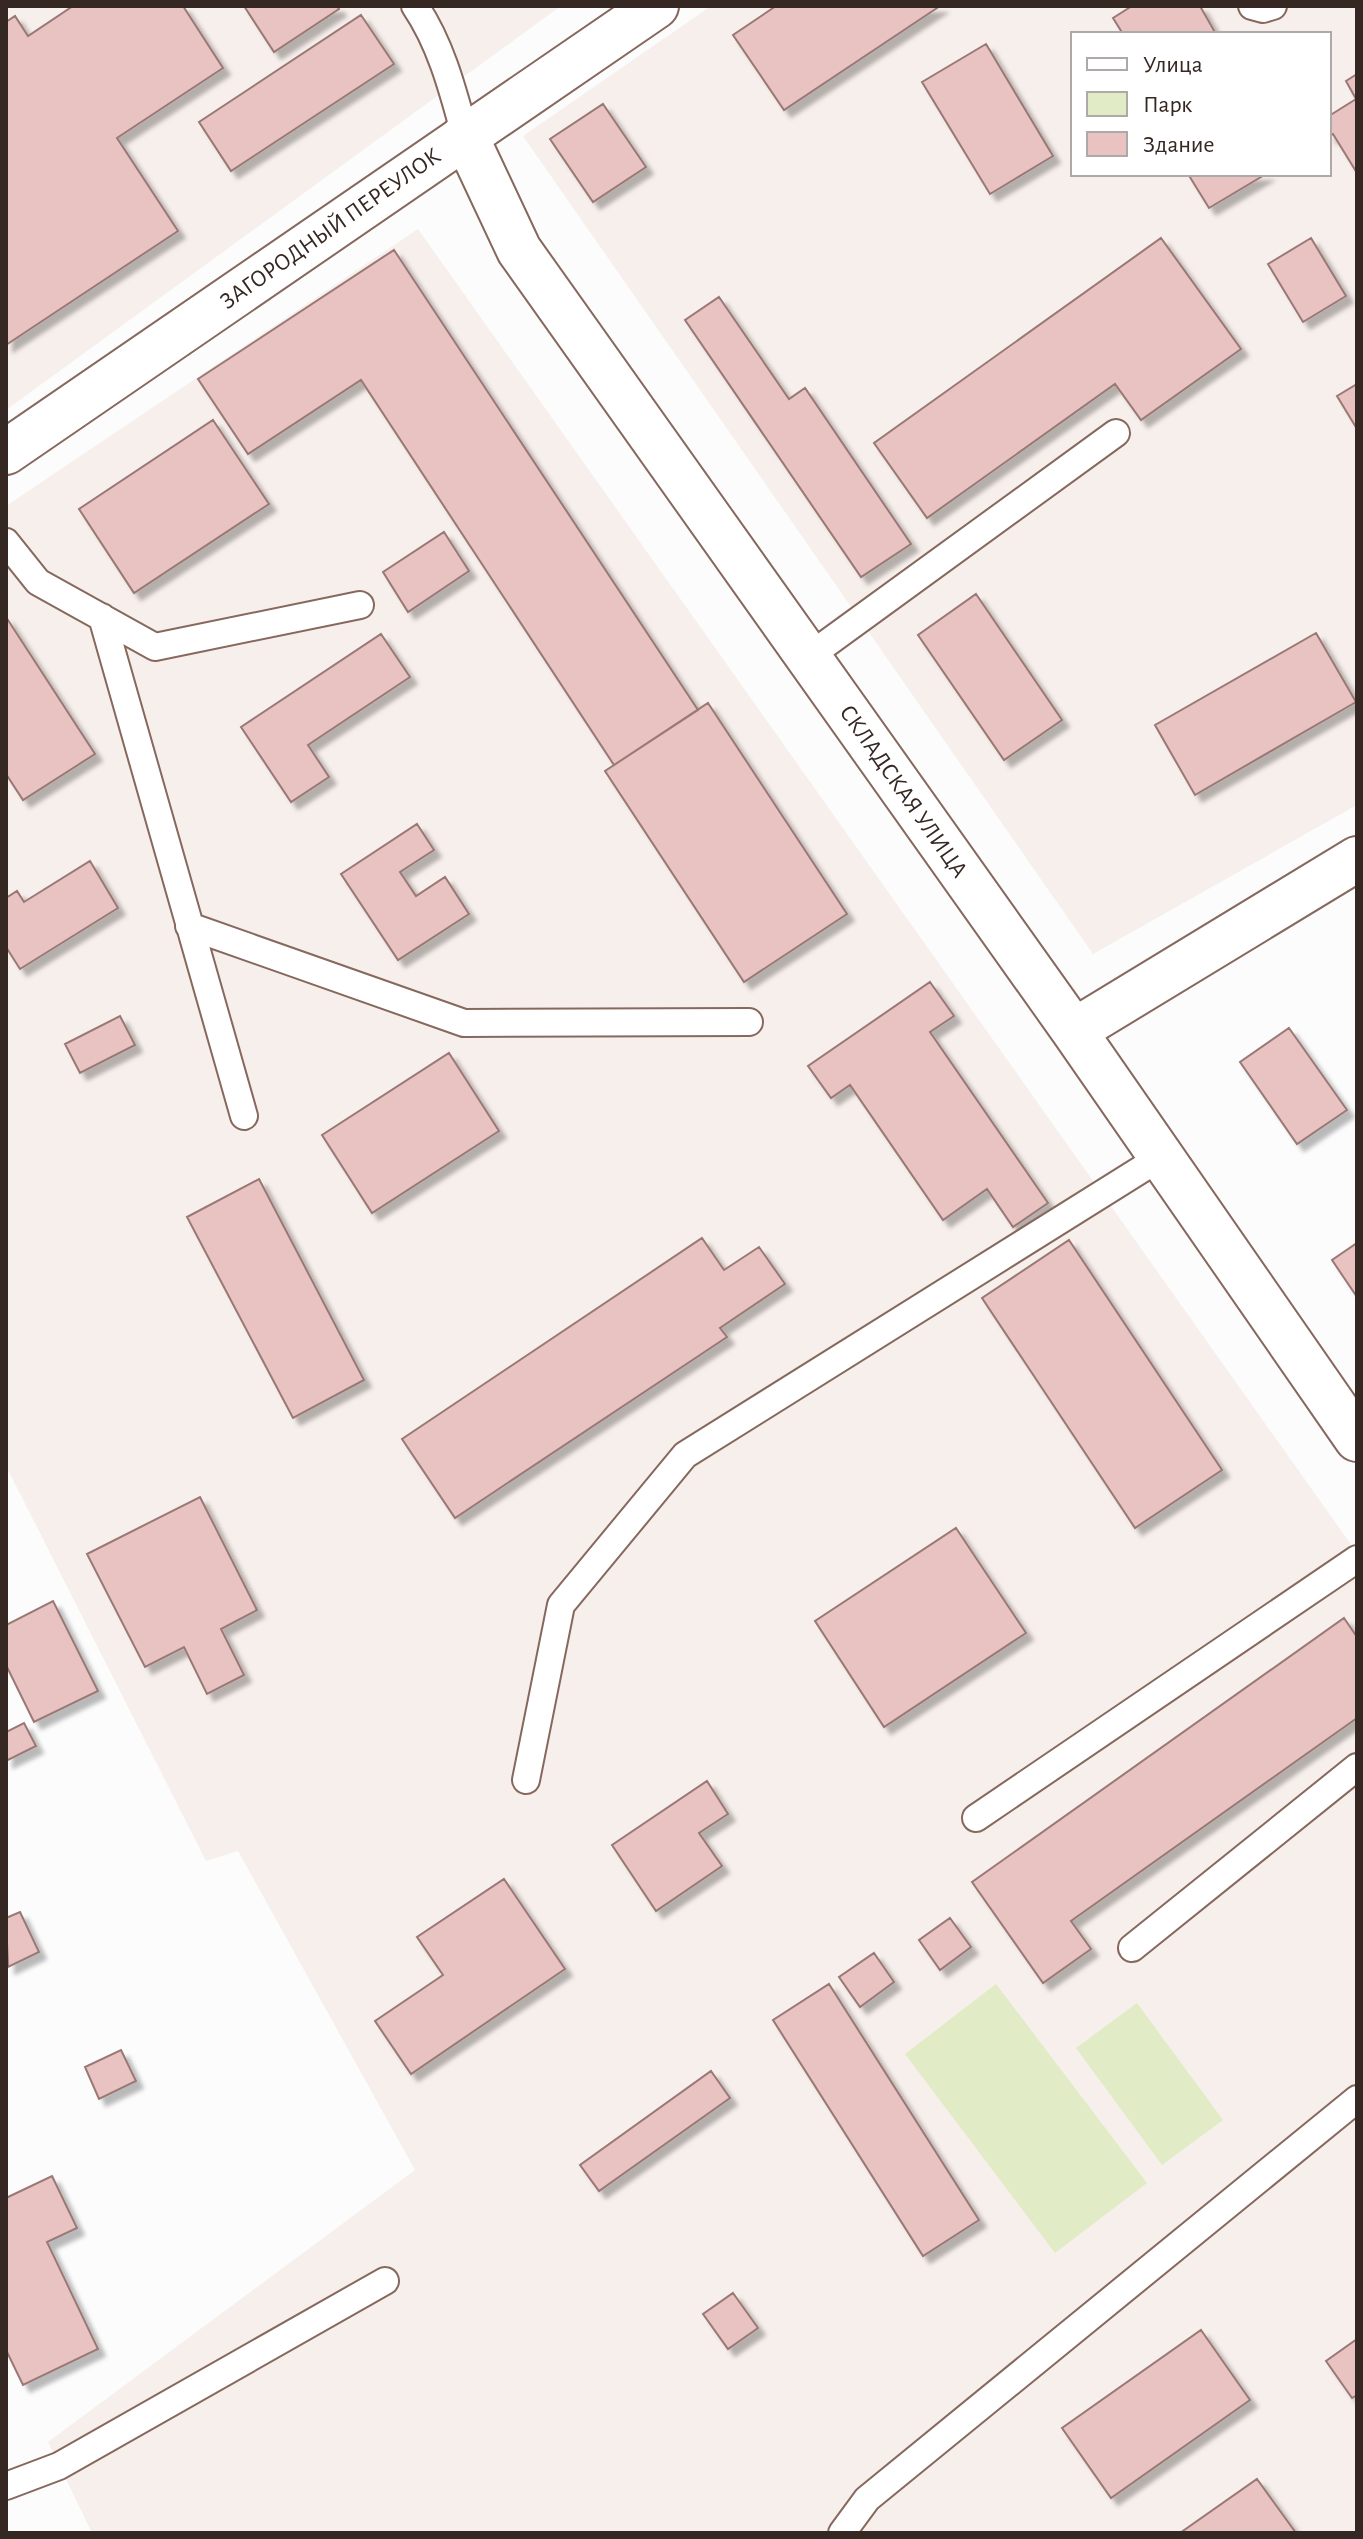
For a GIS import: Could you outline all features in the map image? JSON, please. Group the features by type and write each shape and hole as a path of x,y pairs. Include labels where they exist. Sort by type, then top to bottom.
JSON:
{"street":[{"name":"ЗАГОРОДНЫЙ ПЕРЕУЛОК","path":"6,452 656,6"},
{"name":"СКЛАДСКАЯ УЛИЦА","path":"465,135 519,250 1074,1031 1357,1439"},
{"path":"1074,1031 1357,859"}],"lane":[{"path":"415,6 426,22 449,78 465,135"},
{"path":"1252,6 1263,9 1273,6"},
{"path":"808,657 1116,433"},
{"path":"6,542 38,582 155,647 360,605"},
{"path":"102,617 244,1116"},
{"path":"189,926 464,1023 749,1022"},
{"path":"526,1780 561,1605 685,1455 1161,1157"},
{"path":"976,1818 1357,1559"},
{"path":"1132,1948 1357,1767"},
{"path":"842,2533 867,2499 1357,2099"},
{"path":"6,2486 59,2466 385,2281"}],"shaded area":[{"path":"6,6 561,6 6,410"},
{"path":"711,6 1357,6 1357,805 1093,954 523,136"},
{"path":"418,229 1357,1553 1357,2533 92,2533 48,2442 415,2170 238,1851 206,1861 6,1466 6,506"}],"green space":[{"path":"996,1984 1147,2183 1055,2253 905,2054"},
{"path":"1137,2003 1223,2120 1162,2165 1076,2048"}],"building":[{"path":"73,6 183,6 223,68 117,138 178,231 6,345 6,22 15,16 28,36"},
{"path":"244,6 337,6 339,9 274,52"},
{"path":"776,6 940,6 784,110 733,35"},
{"path":"1132,6 1200,6 1215,32 1122,32 1113,18"},
{"path":"361,15 394,64 231,171 199,122"},
{"path":"986,44 1053,156 990,194 922,82"},
{"path":"1357,74 1357,173 1331,135 1331,115 1356,99 1346,81"},
{"path":"603,104 646,167 593,202 550,139"},
{"path":"1189,176 1263,176 1209,208"},
{"path":"1161,238 1241,349 1141,420 1115,384 927,518 874,443"},
{"path":"1311,238 1346,296 1303,322 1268,264"},
{"path":"394,250 698,710 614,765 361,380 248,454 198,379"},
{"path":"719,297 789,399 805,388 911,544 861,577 685,320"},
{"path":"1357,384 1357,429 1337,396"},
{"path":"213,420 269,504 134,593 79,509"},
{"path":"444,532 469,571 408,612 383,572"},
{"path":"976,594 1062,720 1004,760 918,635"},
{"path":"6,617 95,754 23,800 6,774"},
{"path":"1316,633 1356,702 1195,795 1155,725"},
{"path":"381,634 410,677 308,745 329,777 291,802 241,727"},
{"path":"708,703 847,914 744,982 605,771"},
{"path":"417,824 434,850 400,872 416,896 445,877 469,914 398,960 341,874"},
{"path":"90,861 118,908 20,969 6,947 6,898 17,891 24,902"},
{"path":"930,982 954,1016 930,1032 1048,1203 1013,1227 987,1189 943,1220 850,1085 831,1098 808,1066"},
{"path":"120,1016 135,1045 80,1073 65,1044"},
{"path":"1289,1028 1347,1110 1297,1144 1240,1062"},
{"path":"449,1053 499,1131 372,1213 322,1135"},
{"path":"259,1179 364,1380 293,1418 187,1217"},
{"path":"702,1238 724,1270 759,1247 785,1284 720,1328 727,1337 455,1518 402,1439"},
{"path":"1069,1240 1222,1470 1135,1528 982,1298"},
{"path":"1357,1243 1357,1297 1332,1260"},
{"path":"200,1497 257,1610 221,1629 244,1675 207,1694 184,1647 145,1667 87,1554"},
{"path":"956,1528 1026,1633 884,1727 815,1621"},
{"path":"53,1601 98,1691 34,1722 6,1665 6,1625"},
{"path":"1344,1618 1357,1637 1357,1718 1071,1921 1091,1949 1043,1983 972,1882"},
{"path":"24,1723 36,1746 6,1761 6,1732"},
{"path":"707,1781 728,1814 699,1833 722,1866 656,1911 612,1845"},
{"path":"504,1879 565,1969 411,2074 375,2021 443,1975 417,1937"},
{"path":"20,1912 39,1952 8,1967 6,1918"},
{"path":"950,1918 971,1947 940,1970 919,1940"},
{"path":"874,1953 894,1982 860,2007 839,1977"},
{"path":"829,1984 979,2220 923,2256 773,2020"},
{"path":"121,2050 136,2081 99,2099 85,2067"},
{"path":"711,2071 730,2098 599,2191 580,2165"},
{"path":"52,2176 77,2228 47,2242 98,2349 23,2385 6,2350 6,2198"},
{"path":"733,2293 758,2328 728,2349 703,2314"},
{"path":"1201,2330 1250,2400 1111,2498 1062,2428"},
{"path":"1357,2339 1357,2395 1352,2398 1326,2361"},
{"path":"1257,2479 1296,2533 1180,2533"}]}
